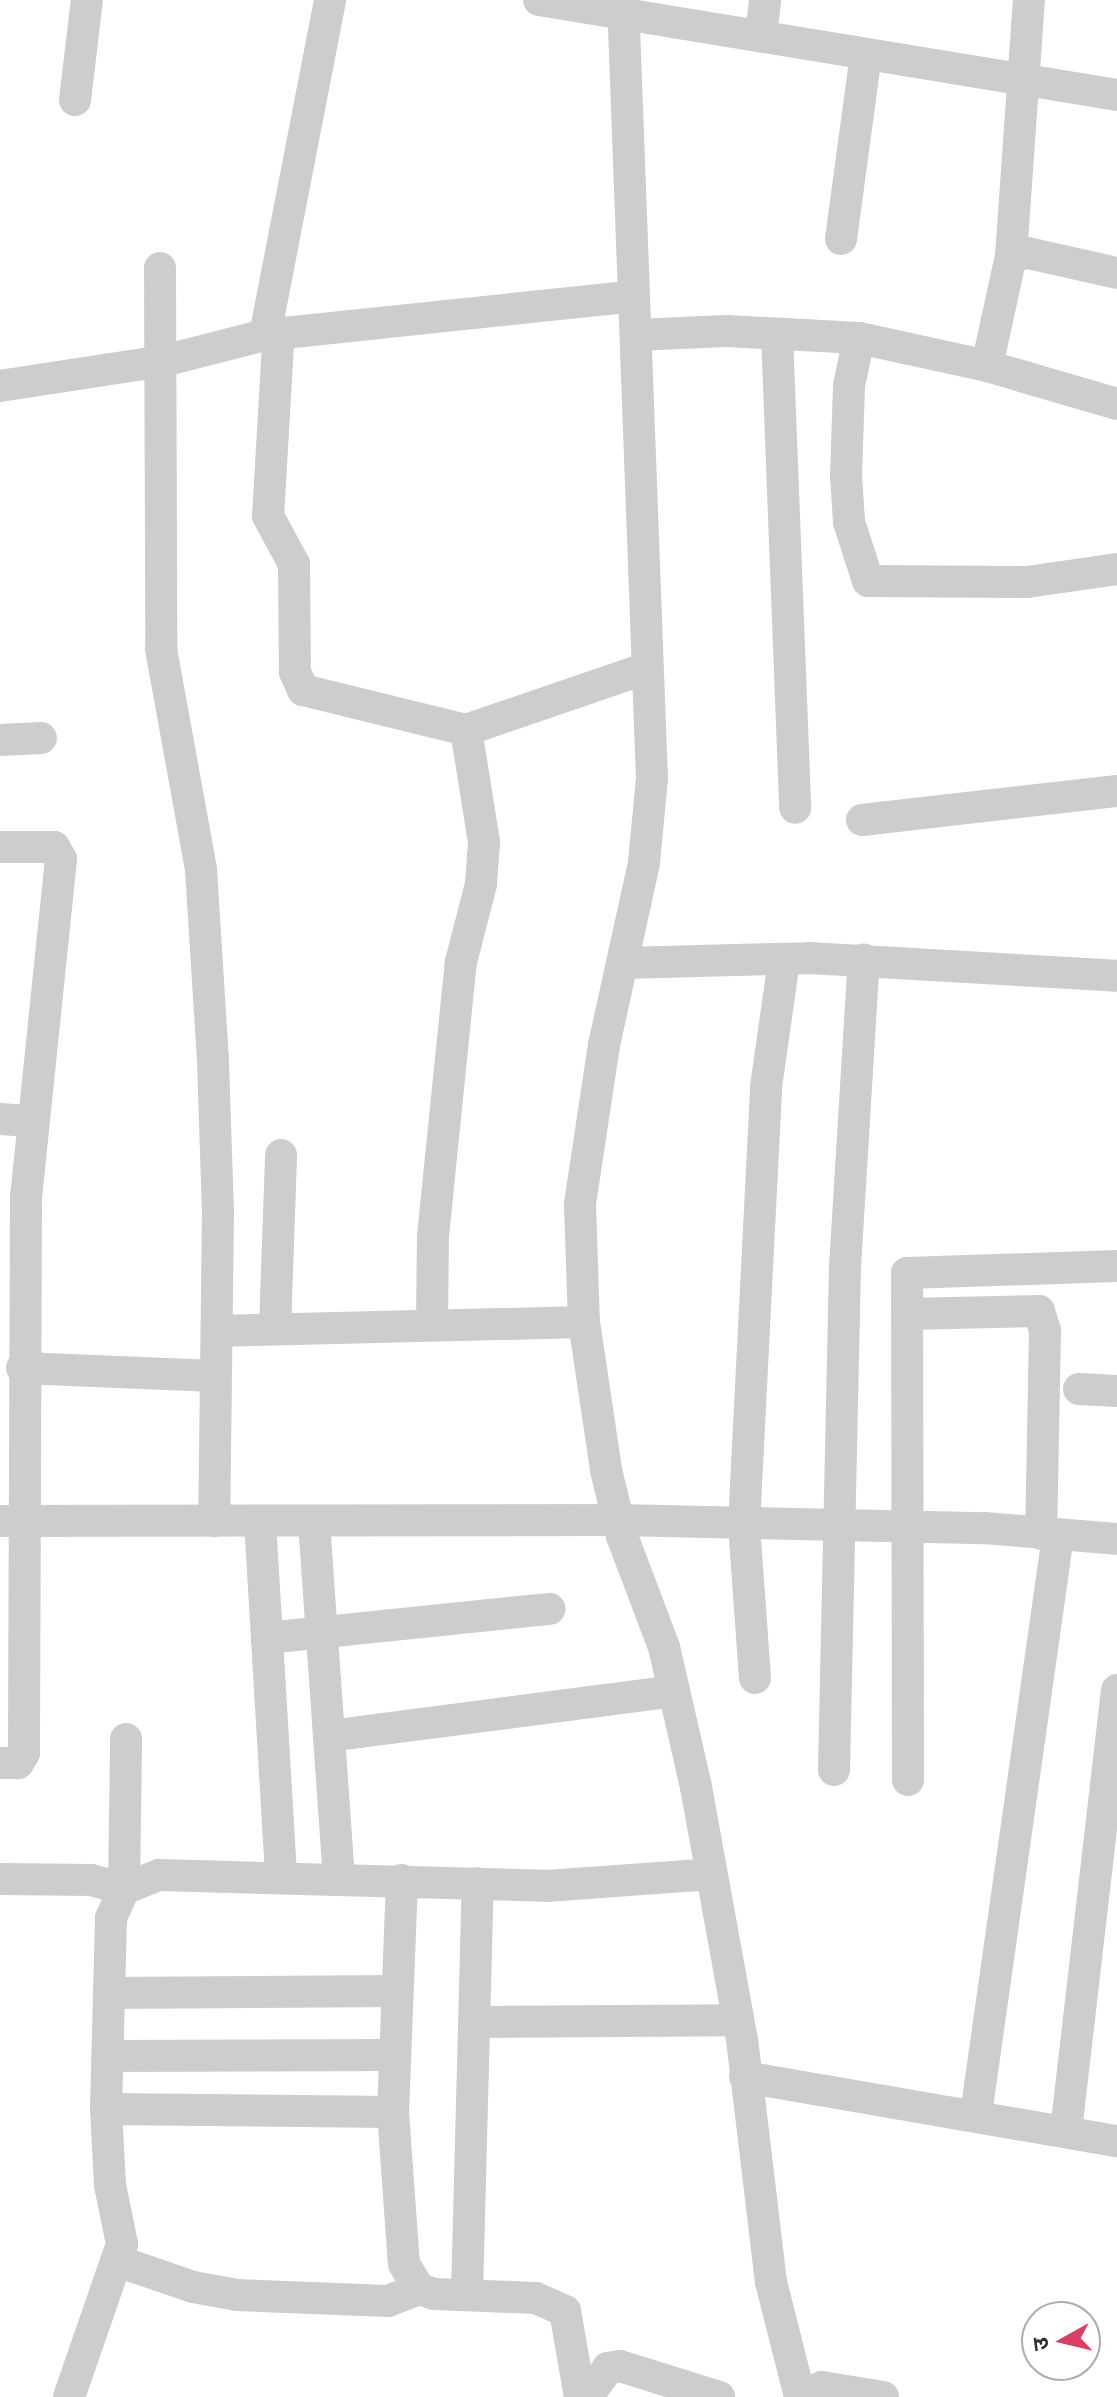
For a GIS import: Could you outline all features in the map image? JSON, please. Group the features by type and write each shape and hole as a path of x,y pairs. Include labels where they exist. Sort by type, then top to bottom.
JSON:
{"street":[{"path":"75,100 87,0"},
{"path":"265,335 330,0"},
{"path":"539,0 623,8 866,55 1117,95"},
{"path":"761,34 765,0"},
{"path":"987,366 1011,256 1029,0"},
{"path":"623,8 652,778 644,863 580,1204 584,1322 618,1520 674,1691 712,1874 738,2020 771,2282 801,2397 822,2387 883,2397"},
{"path":"841,239 866,55"},
{"path":"1011,256 1028,253 1117,273"},
{"path":"160,268 163,361 161,649 201,870 213,1062 217,1331 214,1521"},
{"path":"0,386 163,361 265,335 633,296"},
{"path":"636,335 777,334 859,338 987,366 1117,404"},
{"path":"777,334 795,808"},
{"path":"265,335 278,344 268,516 294,564 298,683 312,694 466,730 647,668"},
{"path":"859,338 849,386 846,475 849,522 868,581 1027,582 1117,569"},
{"path":"432,1325 433,1236 461,962 481,884 484,842 466,730"},
{"path":"0,740 41,738"},
{"path":"862,820 1117,791"},
{"path":"0,847 54,847 61,854 42,1071 16,1120 22,1368 13,1522 24,1753 18,1763 0,1763"},
{"path":"755,1678 744,1525 766,1087 784,960"},
{"path":"623,963 864,960 1117,976"},
{"path":"834,1770 838,1527 864,960"},
{"path":"275,1329 281,1155"},
{"path":"908,1780 907,1273 916,1268 1117,1266"},
{"path":"907,1314 1039,1311 1045,1331 1050,1535 976,2114"},
{"path":"217,1331 584,1322"},
{"path":"22,1368 215,1376"},
{"path":"1079,1389 1117,1391"},
{"path":"13,1522 618,1520 838,1527 909,1526 1117,1539"},
{"path":"260,1521 281,1878"},
{"path":"314,1522 339,1878"},
{"path":"267,1638 550,1609"},
{"path":"1066,2131 1117,1690"},
{"path":"329,1736 674,1691"},
{"path":"69,2397 120,2262 106,2109 110,2056 111,1918 124,1889 126,1739"},
{"path":"0,1879 91,1880 124,1889 159,1875 596,1884 712,1874"},
{"path":"402,1880 393,2112 400,2245 419,2289"},
{"path":"467,2294 477,2022 478,1883"},
{"path":"109,1993 396,1991"},
{"path":"477,2022 738,2020"},
{"path":"110,2056 395,2055"},
{"path":"745,2077 976,2114 1117,2141"},
{"path":"106,2109 393,2112"},
{"path":"120,2262 214,2293 388,2301 419,2289 536,2298 565,2311 580,2397"},
{"path":"587,2397 608,2368 620,2366 719,2397"}]}
